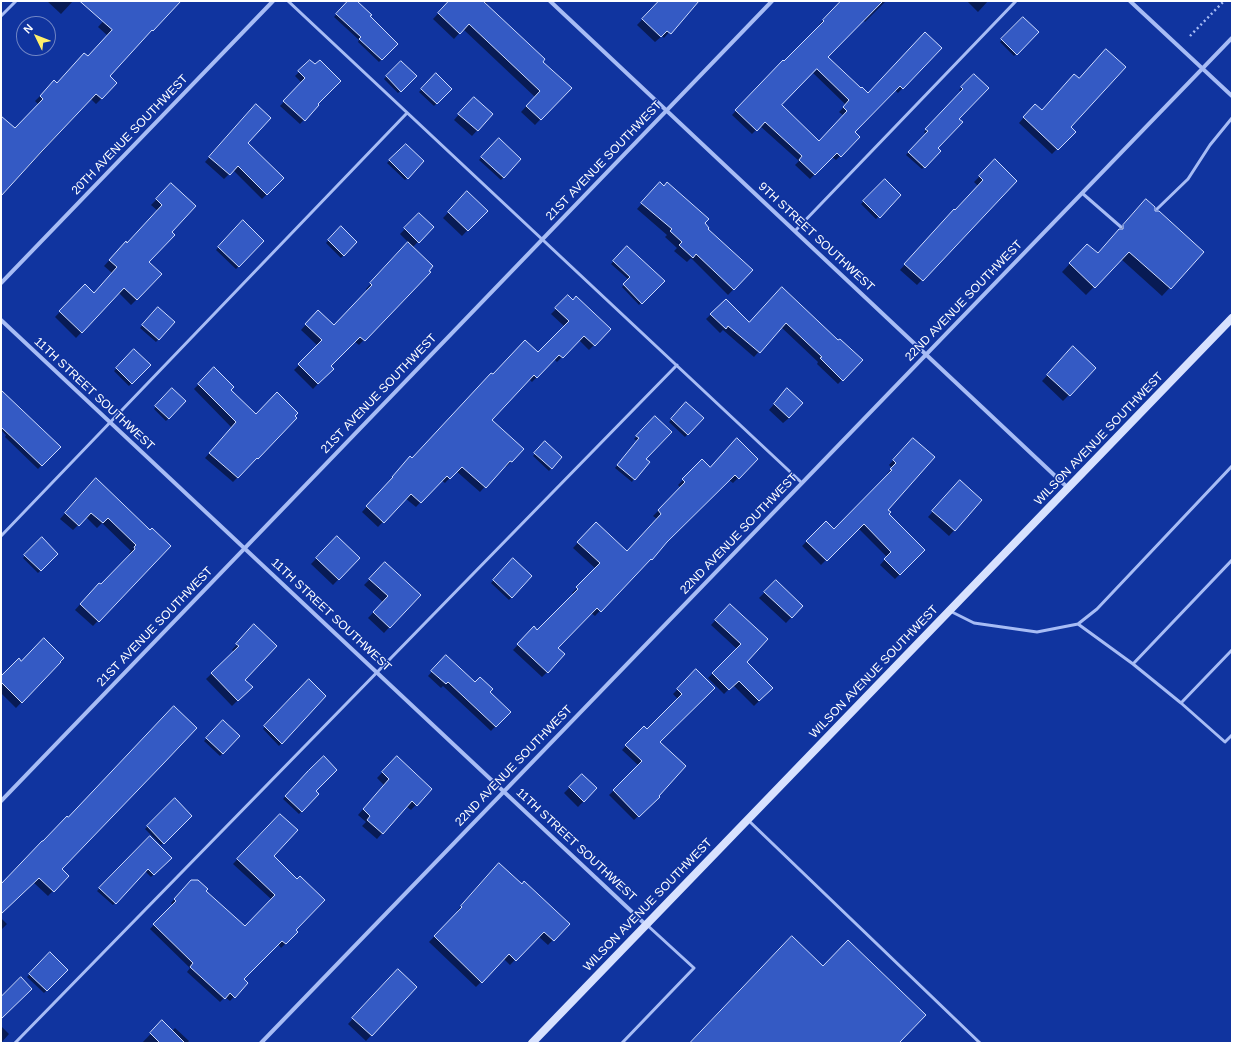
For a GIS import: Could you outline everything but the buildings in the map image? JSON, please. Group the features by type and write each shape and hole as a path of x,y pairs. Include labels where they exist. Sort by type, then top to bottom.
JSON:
{"main road":[{"name":"WILSON AVENUE SOUTHWEST","path":"532,1043 1232,318"}],"street":[{"name":"20TH AVENUE SOUTHWEST","path":"1,283 273,1"},
{"name":"9TH STREET SOUTHWEST","path":"550,1 1068,488"},
{"name":"21ST AVENUE SOUTHWEST","path":"1,801 772,1"},
{"path":"1130,1 1232,96"},
{"name":"22ND AVENUE SOUTHWEST","path":"260,1043 1232,38"},
{"name":"11TH STREET SOUTHWEST","path":"1,320 646,925"}],"lane":[{"path":"1,16 16,1"},
{"path":"288,1 802,483"},
{"path":"795,231 1016,1"},
{"path":"1,536 407,113"},
{"path":"1157,209 1188,179 1210,146 1232,118"},
{"path":"1082,193 1121,227"},
{"path":"15,1043 677,365"},
{"path":"950,611 974,623 1037,632 1078,624 1097,609 1232,466"},
{"path":"1133,664 1232,560"},
{"path":"1078,624 1133,664 1182,703 1225,742 1232,735"},
{"path":"1182,703 1232,650"},
{"path":"748,820 980,1043"},
{"path":"622,1043 694,968 646,925"}],"path":[{"path":"1190,36 1224,1"}]}
